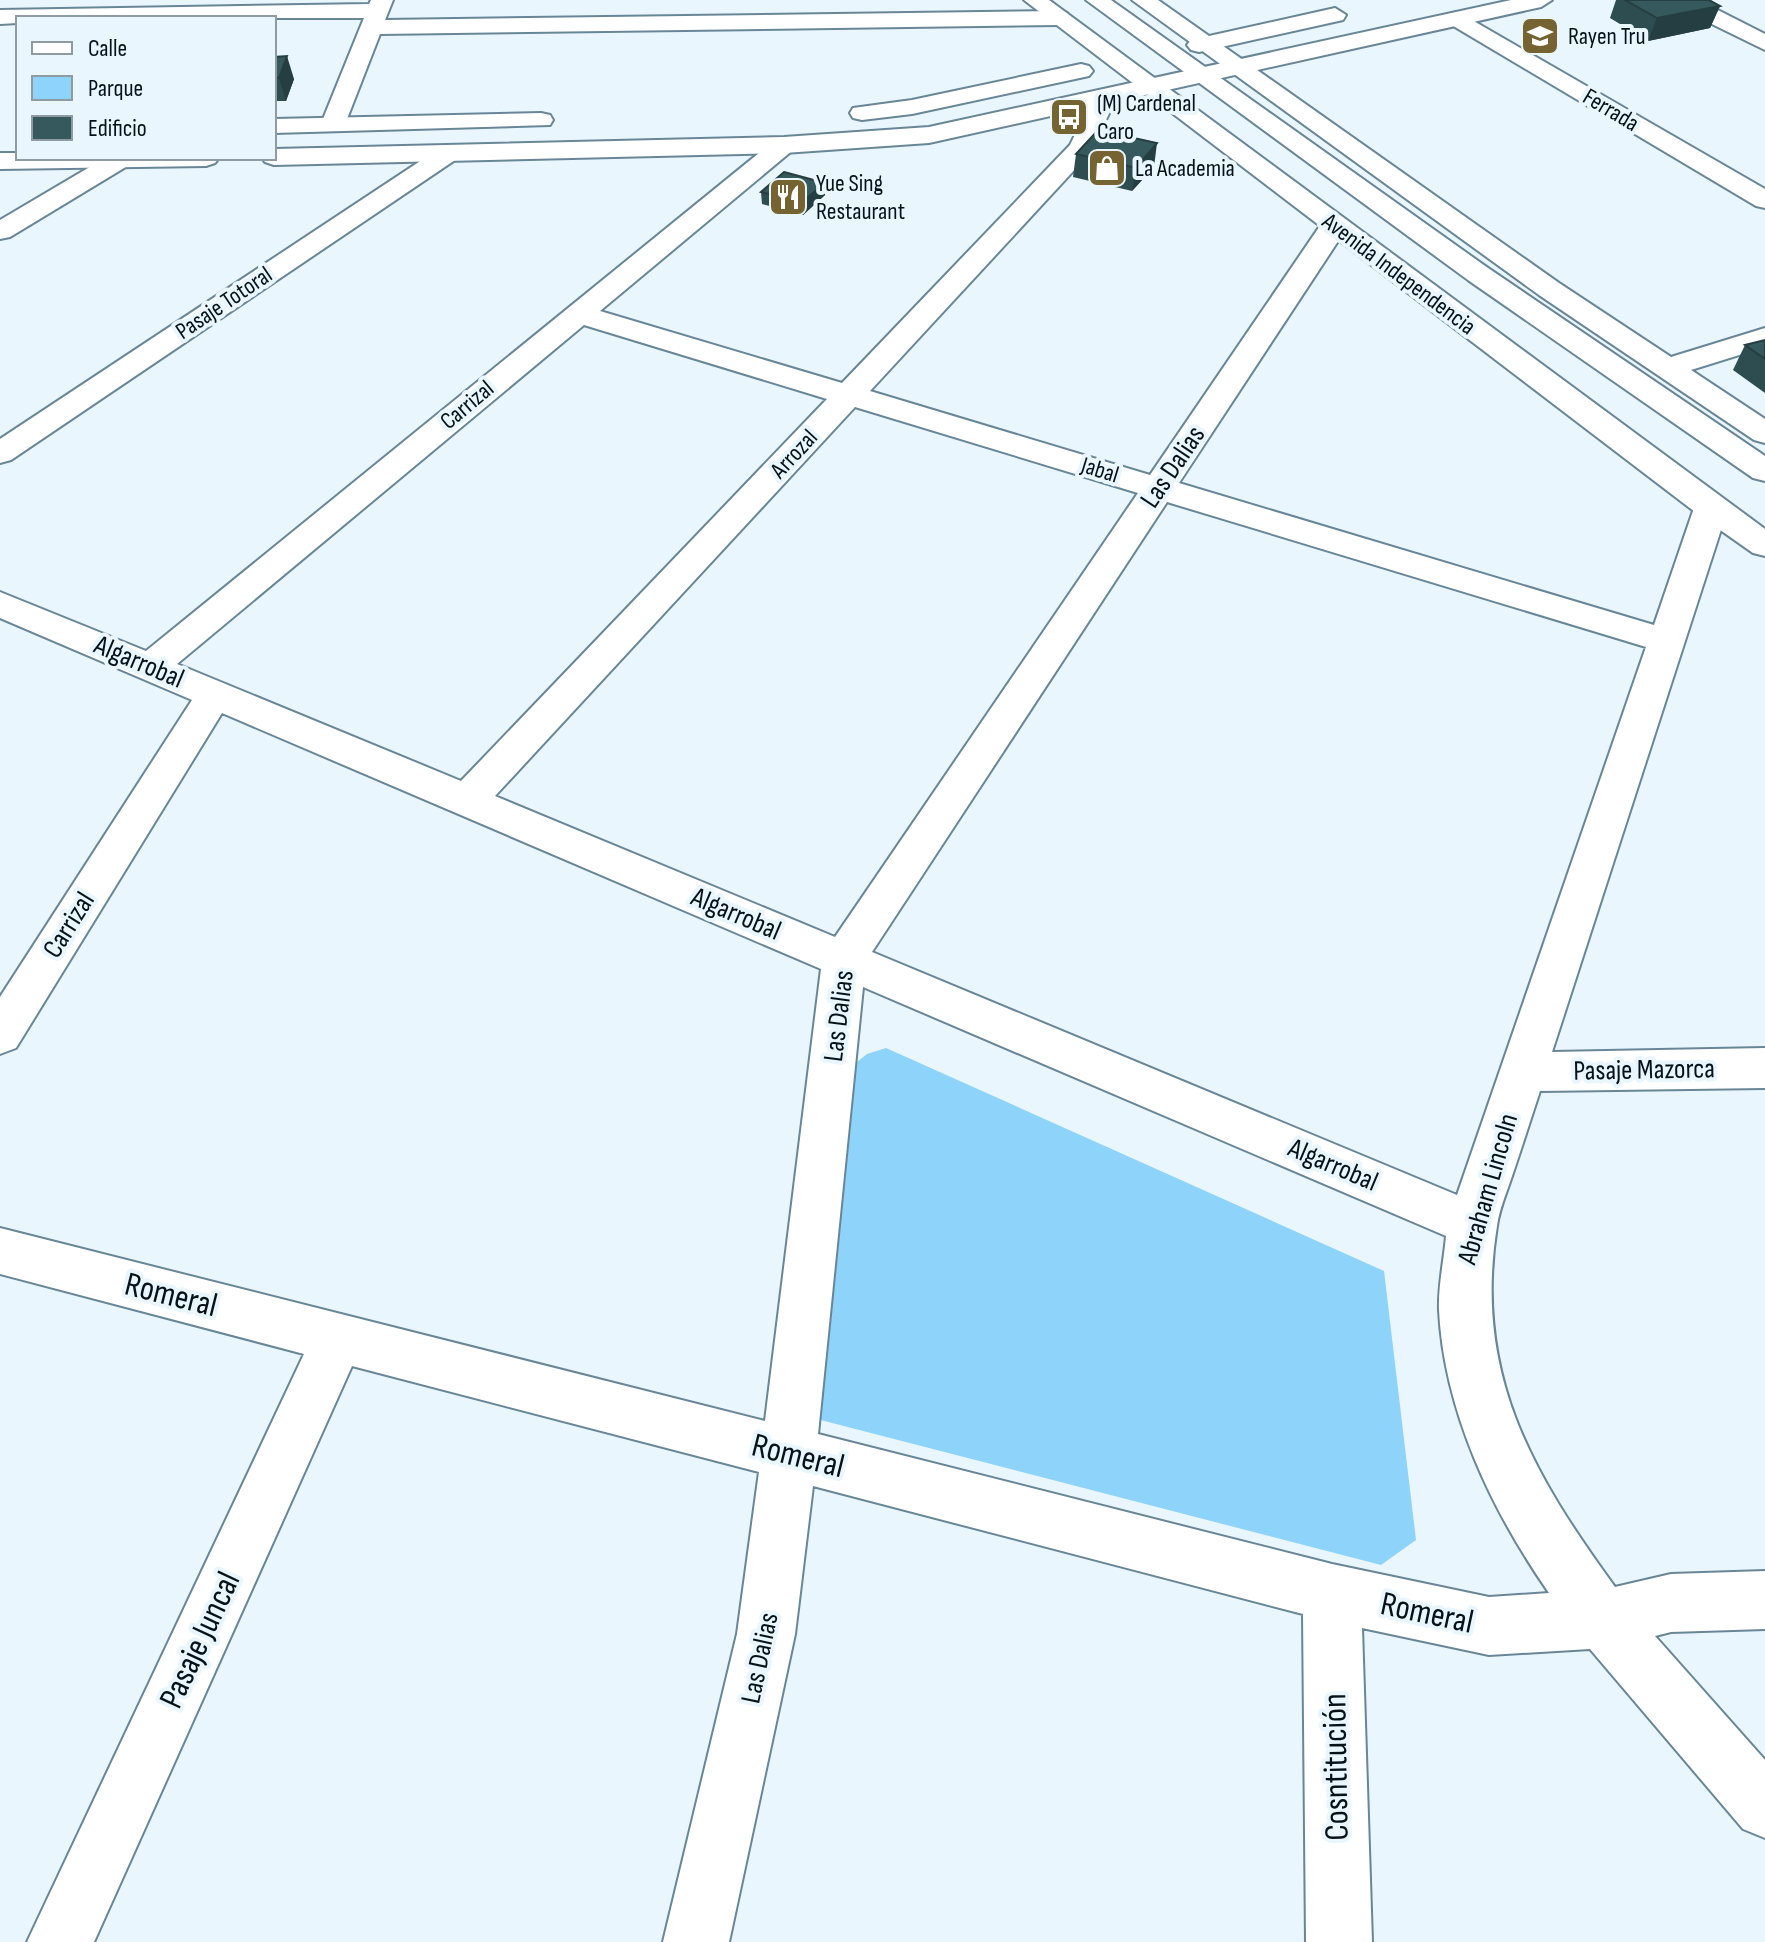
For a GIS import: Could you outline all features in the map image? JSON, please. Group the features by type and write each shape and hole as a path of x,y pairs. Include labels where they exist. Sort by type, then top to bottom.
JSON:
{"street":[{"name":"Avenida Independencia","path":"1035,0 1711,508 1765,545"},
{"name":"Avenida Independencia","path":"1097,0 1491,283 1765,471"},
{"path":"1143,0 1666,368 1765,433"},
{"path":"276,157 784,145 929,135 1458,19 1501,4 1541,0"},
{"path":"1681,0 1765,43"},
{"path":"837,114 912,107 1360,10"},
{"path":"333,124 377,13"},
{"path":"94,16 377,13 1059,18"},
{"name":"Ferrada","path":"1458,19 1765,200"},
{"name":"Arrozal","path":"467,800 1081,148 1105,97"},
{"path":"276,126 568,120"},
{"name":"Carrizal","path":"150,667 784,145"},
{"name":"Pasaje Totoral","path":"0,453 449,153"},
{"path":"0,161 120,160"},
{"path":"0,231 120,160"},
{"name":"Las Dalias","path":"696,1942 766,1634 844,959 1334,226"},
{"name":"Jabal","path":"578,314 1667,641"},
{"path":"1666,368 1765,337"},
{"name":"Abraham Lincoln","path":"1711,508 1472,1224 1464,1262 1462,1304 1465,1341 1474,1381 1491,1431 1514,1482 1554,1550 1602,1619 1765,1807"},
{"name":"Algarrobal","path":"0,604 1472,1224"},
{"name":"Carrizal","path":"0,1035 215,694"},
{"name":"Pasaje Mazorca","path":"1523,1072 1765,1068"},
{"name":"Romeral","path":"0,1251 1332,1593 1489,1626 1602,1619 1671,1603 1765,1600"},
{"name":"Pasaje Juncal","path":"60,1942 339,1337"},
{"name":"Cosntitución","path":"1332,1593 1339,1942"}],"green space":[{"path":"886,1048 1384,1271 1416,1540 1381,1565 809,1417 852,1066 867,1054"}],"building":[{"path":"1625,0 1709,0 1720,6 1657,18"},
{"path":"287,56 279,78 276,78 276,57"},
{"path":"1098,130 1157,143 1136,168 1076,154"},
{"path":"784,172 825,183 802,202 761,192"},
{"path":"1765,340 1765,359 1745,345"}],"place":[{"name":"Rayen Tru","path":"1540,36"},
{"name":"(M) Cardenal Caro","path":"1069,117"},
{"name":"La Academia","path":"1107,168"},
{"name":"Yue Sing Restaurant","path":"788,197"}]}
